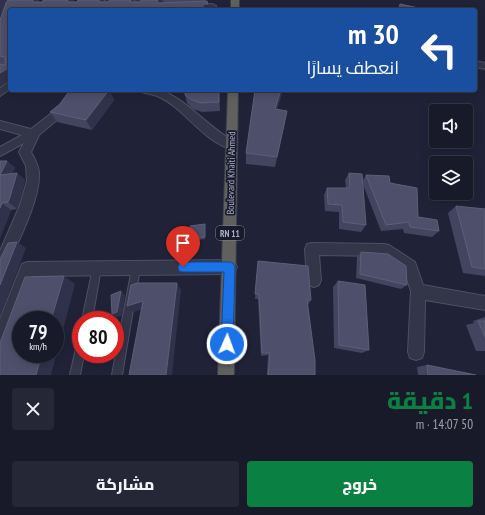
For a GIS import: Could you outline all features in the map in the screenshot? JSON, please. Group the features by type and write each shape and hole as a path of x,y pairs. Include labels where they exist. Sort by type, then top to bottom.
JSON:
{"highway":[{"name":"Boulevard Khaiti Ahmed","path":"226,375 230,267 233,92"}],"street":[{"path":"192,8 212,6"},
{"path":"0,93 8,86"},
{"path":"0,152 34,134 61,111 75,92"},
{"path":"154,92 162,94 173,101 216,138 231,145"},
{"path":"173,101 174,92"},
{"path":"0,125 34,134"},
{"path":"0,266 26,206 34,173 31,162 25,152 34,134"},
{"path":"314,280 312,249 384,250 410,267 418,291 416,352"},
{"path":"0,339 28,269 230,267"},
{"path":"418,291 485,303"}],"lane":[{"path":"89,311 97,268"},
{"path":"117,375 136,268"},
{"path":"75,375 78,363"}],"building":[{"path":"8,0 33,0 32,2 43,2 43,0 68,0 67,2 77,2 78,0 99,0 99,2 109,2 110,0 131,0 130,2 141,2 141,0 158,0 158,3 207,1 208,4 203,4 203,8 8,8 8,68 0,73 0,64 5,65 5,57 0,56 0,20"},
{"path":"400,4 419,8 399,8"},
{"path":"69,92 107,92 86,120 50,112 60,104"},
{"path":"185,92 219,92 219,102 201,103 192,100 185,95"},
{"path":"255,92 280,92 275,109 287,111 277,157 246,153"},
{"path":"0,161 7,161 0,175"},
{"path":"17,173 8,202 2,203 0,208 0,175"},
{"path":"349,173 362,174 366,225 343,222 342,205 328,204 327,188 350,188"},
{"path":"366,175 389,176 390,183 417,188 418,217 437,220 439,231 410,227 409,222 386,225"},
{"path":"456,206 485,209 485,269 472,267"},
{"path":"205,224 205,237 190,238 190,226"},
{"path":"17,242 0,285 0,259 8,243"},
{"path":"361,252 388,254 406,266 407,285 360,274"},
{"path":"258,261 308,266 311,300 307,300 315,360 315,375 268,375 270,353 262,353 259,294 255,294"},
{"path":"64,276 54,311 12,311 25,277"},
{"path":"338,281 365,285 369,350 339,345"},
{"path":"138,283 177,283 166,375 129,375 143,301 127,306 131,285"},
{"path":"121,291 117,311 112,311 111,295"},
{"path":"12,311 12,363 39,363 36,375 0,375 0,343"},
{"path":"478,321 485,321 485,337"},
{"path":"427,365 476,375 428,375"}],"route":[{"path":"183,267 230,267 227,344"}]}
